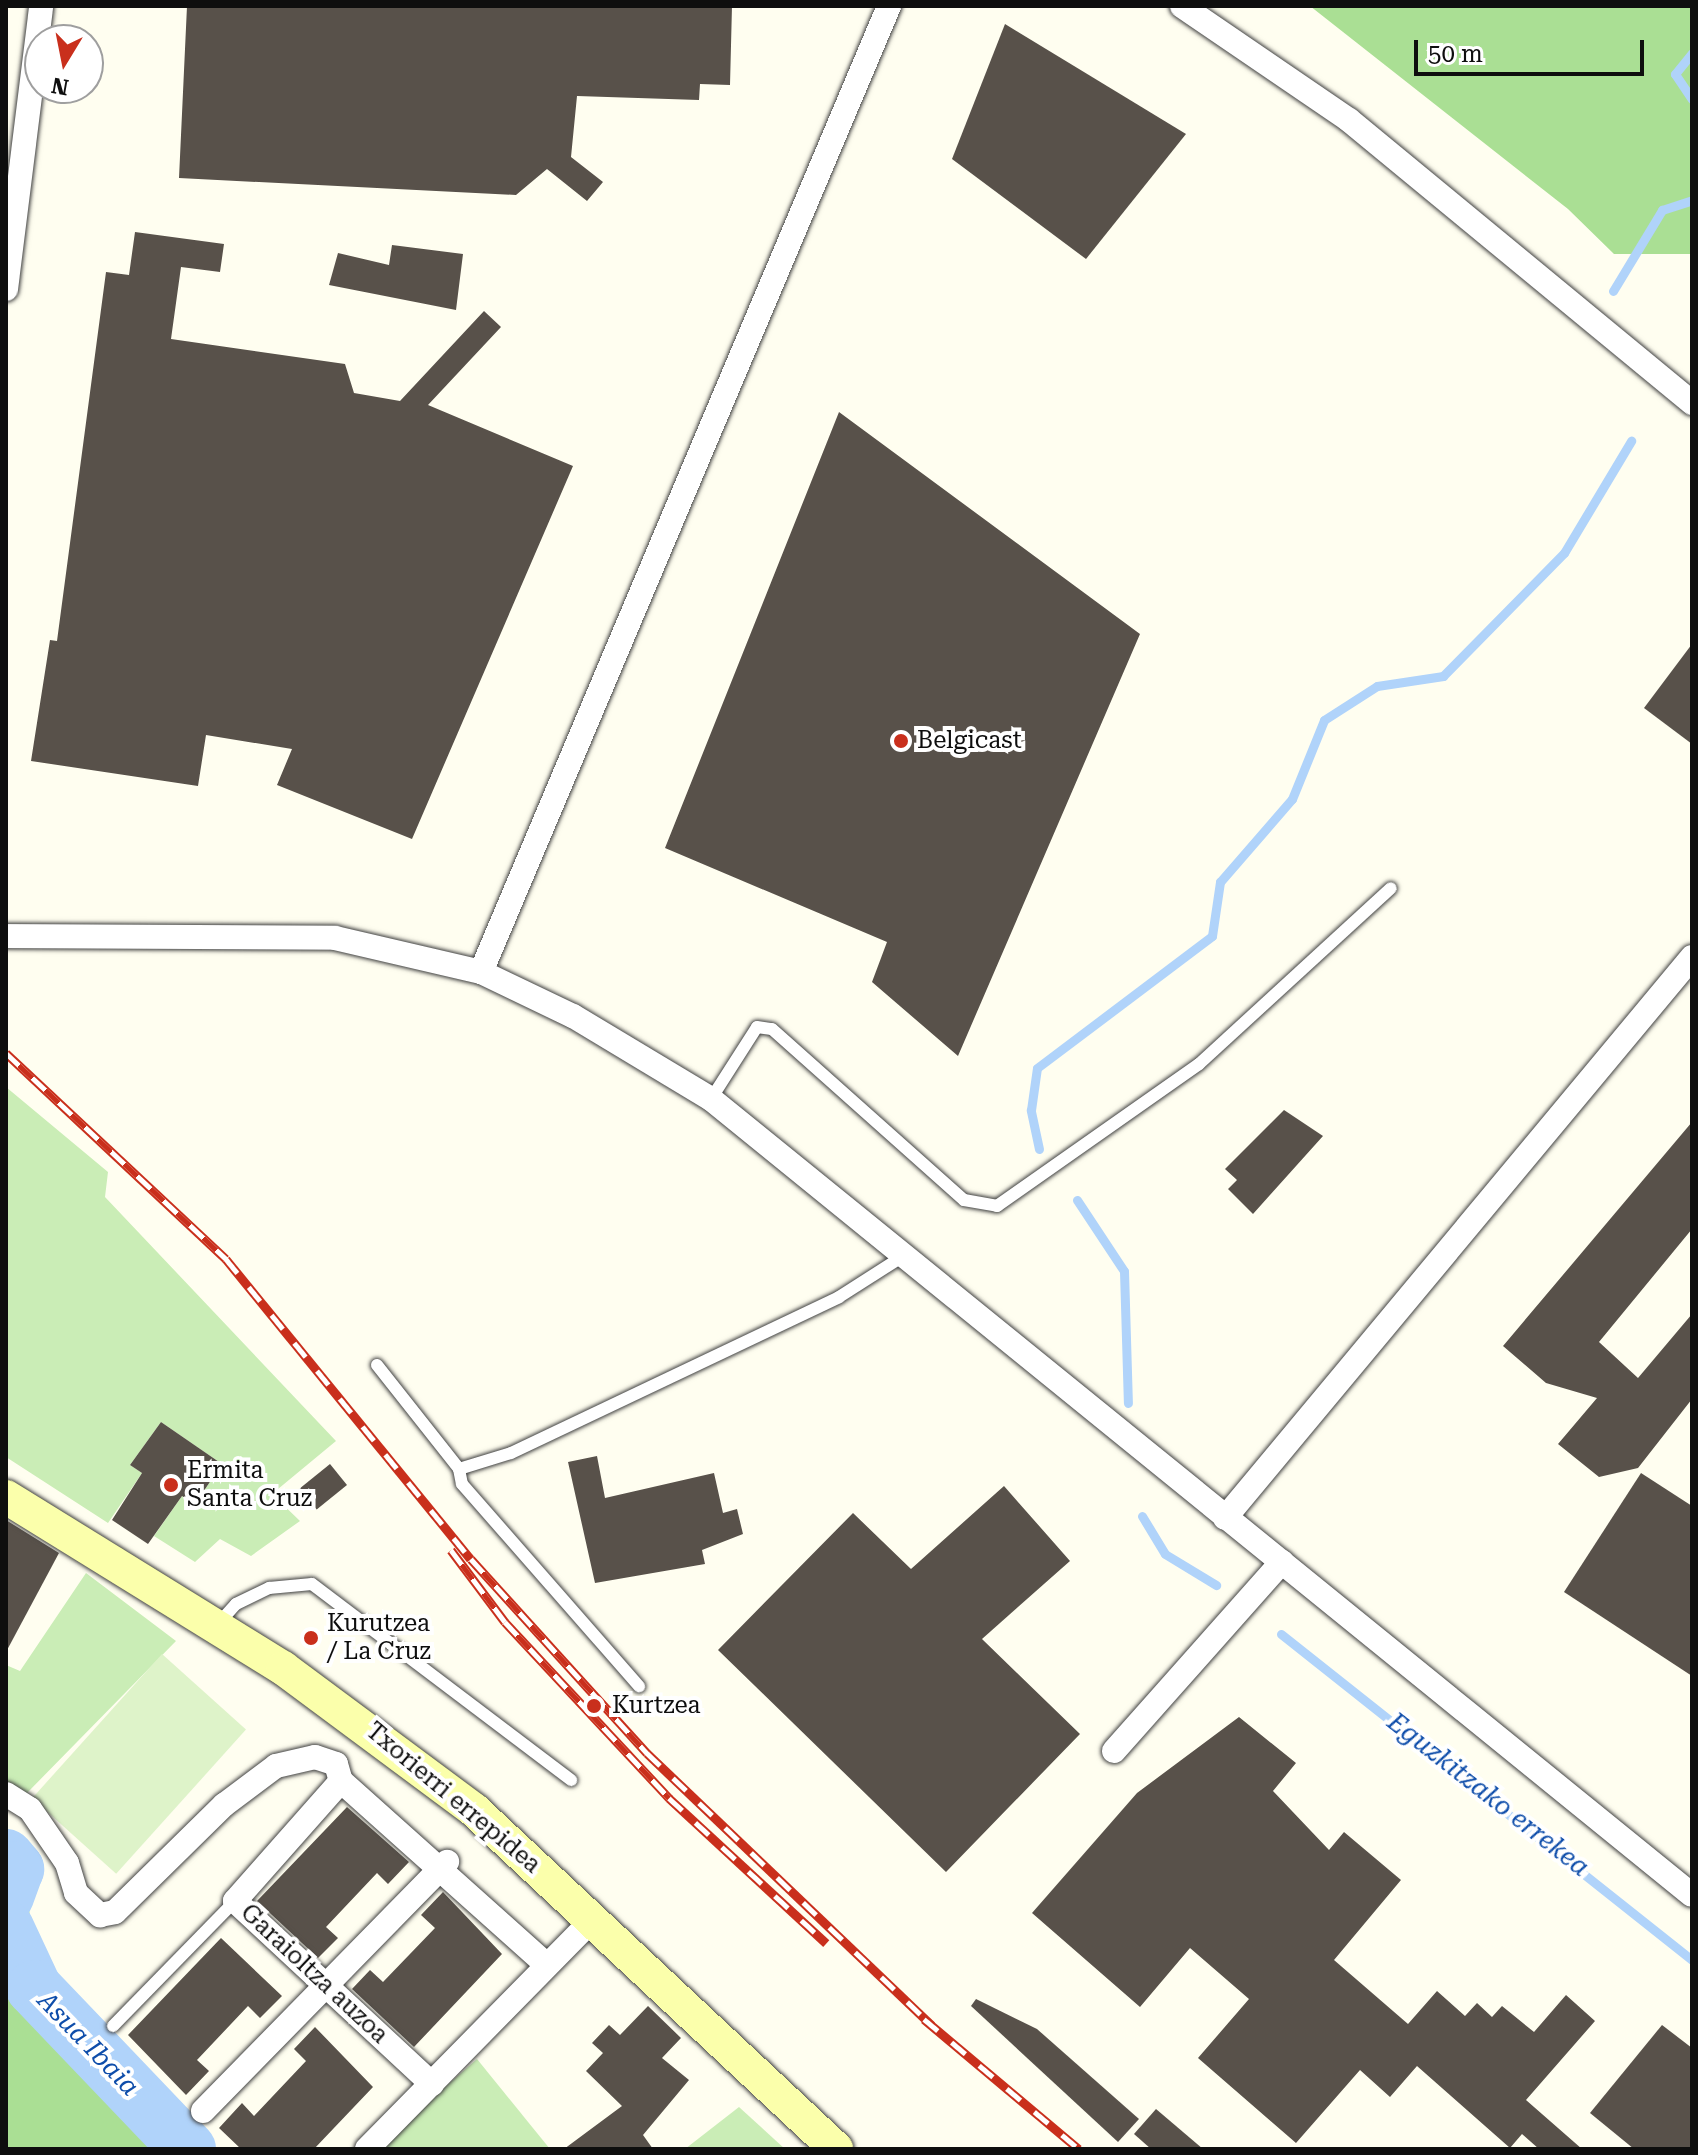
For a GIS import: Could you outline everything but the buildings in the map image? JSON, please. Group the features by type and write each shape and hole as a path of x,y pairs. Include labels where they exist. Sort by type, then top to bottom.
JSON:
{"street":[{"path":"6,289 41,6"},
{"path":"481,972 889,6"},
{"path":"1182,6 1349,120 1692,403"},
{"path":"6,936 335,938 481,972 573,1016 711,1099 1692,1895"},
{"path":"1225,1518 1692,957"},
{"name":"Txorierri errepidea","path":"12,1498 217,1625 364,1724 474,1810 836,2149"},
{"path":"1114,1751 1282,1562"},
{"path":"6,1794 30,1809 67,1863 76,1893 100,1915 115,1912 224,1805 276,1766 315,1757 336,1764 341,1781 444,1865 547,1965"},
{"name":"Garaioltza auzoa","path":"341,1781 235,1901 432,2084"},
{"path":"203,2111 444,1865"},
{"path":"367,2149 592,1920"}],"lane":[{"path":"711,1099 757,1027 772,1029 964,1200 997,1206 1199,1064 1391,888"},
{"path":"459,1469 511,1453 825,1304 903,1256"},
{"path":"377,1365 459,1469 462,1484 639,1686"},
{"path":"217,1625 236,1604 269,1588 312,1584 571,1780"},
{"path":"113,2026 235,1901"}],"green space":[{"path":"1310,6 1692,6 1692,254 1614,254 1568,209"},
{"path":"6,1087 108,1172 105,1197 336,1441 272,1494 300,1521 251,1556 220,1539 195,1562 154,1536 182,1496 195,1504 222,1464 161,1422 130,1465 142,1473 108,1523 6,1457"},
{"path":"86,1573 176,1641 27,1793 6,1782 6,1665 20,1671"},
{"path":"162,1654 246,1730 116,1874 32,1798"},
{"path":"6,1863 28,1899 36,1976 69,2035 197,2149 6,2149"},
{"path":"477,2059 550,2149 374,2149"},
{"path":"739,2107 785,2149 685,2149"}],"waterway":[{"name":"Eguzkitzako errekea","path":"1692,53 1675,74 1692,99"},
{"name":"Eguzkitzako errekea","path":"1613,291 1662,210 1692,200"},
{"name":"Eguzkitzako errekea","path":"1039,1149 1031,1110 1037,1068 1212,936 1220,882 1292,799 1324,720 1377,686 1443,676 1564,553 1631,441"},
{"name":"Eguzkitzako errekea","path":"1077,1200 1124,1271 1128,1403"},
{"name":"Eguzkitzako errekea","path":"1142,1516 1165,1554 1216,1585"},
{"name":"Eguzkitzako errekea","path":"1281,1634 1692,1960"},
{"name":"Asua Ibaia","path":"6,1857 16,1869 6,1896"},
{"name":"Asua Ibaia","path":"6,1928 34,1988 188,2149"}],"railway":[{"path":"6,1053 226,1259 471,1559 647,1753 932,2025"},
{"path":"451,1550 505,1622 669,1798 826,1943"},
{"path":"924,2019 1079,2149"}],"place":[{"name":"Belgicast","path":"901,741"},
{"name":"Ermita Santa Cruz","path":"171,1485"},
{"name":"Kurutzea / La Cruz","path":"311,1638"},
{"name":"Kurtzea","path":"594,1706"}]}
